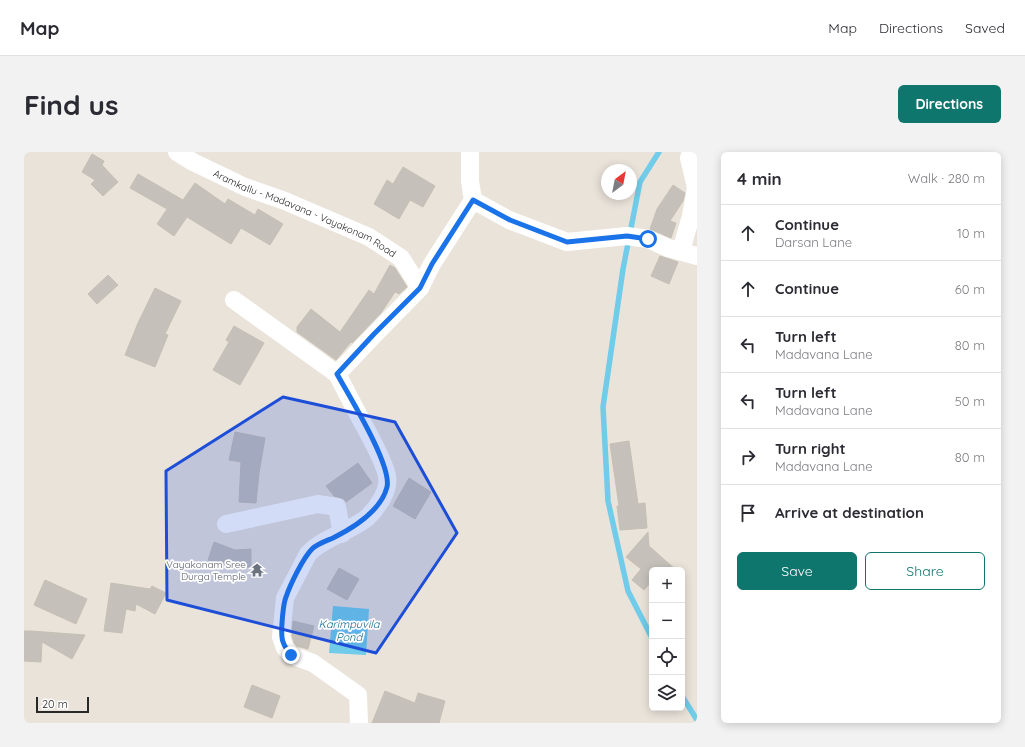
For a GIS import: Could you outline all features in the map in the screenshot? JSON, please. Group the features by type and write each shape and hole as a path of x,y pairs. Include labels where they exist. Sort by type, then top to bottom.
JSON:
{"street":[{"name":"Aramkallu - Madavana - Vayakonam Road","path":"177,152 245,187 285,201 369,237 401,258 420,288"},
{"path":"337,374 420,288 432,264 473,200 470,181 470,152"},
{"path":"473,200 510,220 567,242 627,236 648,239 689,254 691,216 696,188 689,158 691,152"},
{"path":"234,300 337,374 377,449 387,477 387,487 383,497 368,516 342,534 313,548 304,560 285,598 282,638 285,648 291,655 313,663 358,695 359,723"},
{"path":"226,524 318,504 337,507 342,534"}],"highlighted area":[{"path":"283,397 395,422 457,533 376,653 167,600 166,471"}],"water":[{"name":"Karimpuvila Pond","path":"333,606 369,609 366,655 329,653"}],"building":[{"path":"92,154 104,161 102,165 118,182 103,196 91,184 95,180 82,172"},
{"path":"403,167 435,186 423,207 410,200 399,219 374,204 387,180 393,184"},
{"path":"138,174 183,200 195,183 225,204 228,199 255,215 258,209 283,224 270,245 241,228 231,244 187,217 174,236 157,224 167,209 130,188"},
{"path":"673,185 685,193 683,201 670,221 676,223 671,238 650,229 657,209"},
{"path":"660,256 678,262 669,284 651,276"},
{"path":"390,265 395,268 407,287 399,294 395,292 381,313 352,343 351,342 336,360 297,332 297,327 311,309 340,332 369,290 374,294"},
{"path":"108,275 118,285 97,304 88,294"},
{"path":"155,288 181,301 165,334 168,335 155,367 125,355 138,323"},
{"path":"234,326 264,343 240,385 213,370 229,342 226,340"},
{"path":"235,432 265,438 256,503 239,502 241,462 229,460"},
{"path":"629,441 638,504 645,503 647,528 620,530 617,506 619,506 610,444"},
{"path":"358,463 372,483 346,502 344,499 334,496 326,486"},
{"path":"409,478 431,492 415,519 393,506"},
{"path":"648,532 649,546 673,567 649,567 649,584 644,590 632,580 641,569 626,557"},
{"path":"214,542 235,550 251,549 251,567 229,568 208,560"},
{"path":"339,568 359,579 347,600 327,589"},
{"path":"45,580 87,599 76,624 34,605"},
{"path":"111,583 150,589 152,586 166,593 155,614 136,604 135,611 126,609 122,633 104,631"},
{"path":"293,621 314,626 308,649 297,646 294,643 292,636"},
{"path":"24,631 85,635 72,659 42,642 41,662 24,661"},
{"path":"252,685 280,696 272,718 244,707"},
{"path":"385,691 415,703 418,693 445,701 439,723 372,723"}],"waterway":[{"path":"649,632 628,591 608,501 603,407 623,269 640,182 659,152"},
{"path":"685,701 697,720"}],"place":[{"name":"Vayakonam Sree Durga Temple","path":"257,570"}],"route":[{"path":"291,655 285,648 282,638 285,598 304,560 313,548 348,530 368,516 383,497 387,487 387,477 377,449 337,374 420,288 432,264 473,200 510,220 567,242 627,236 648,239"}]}
